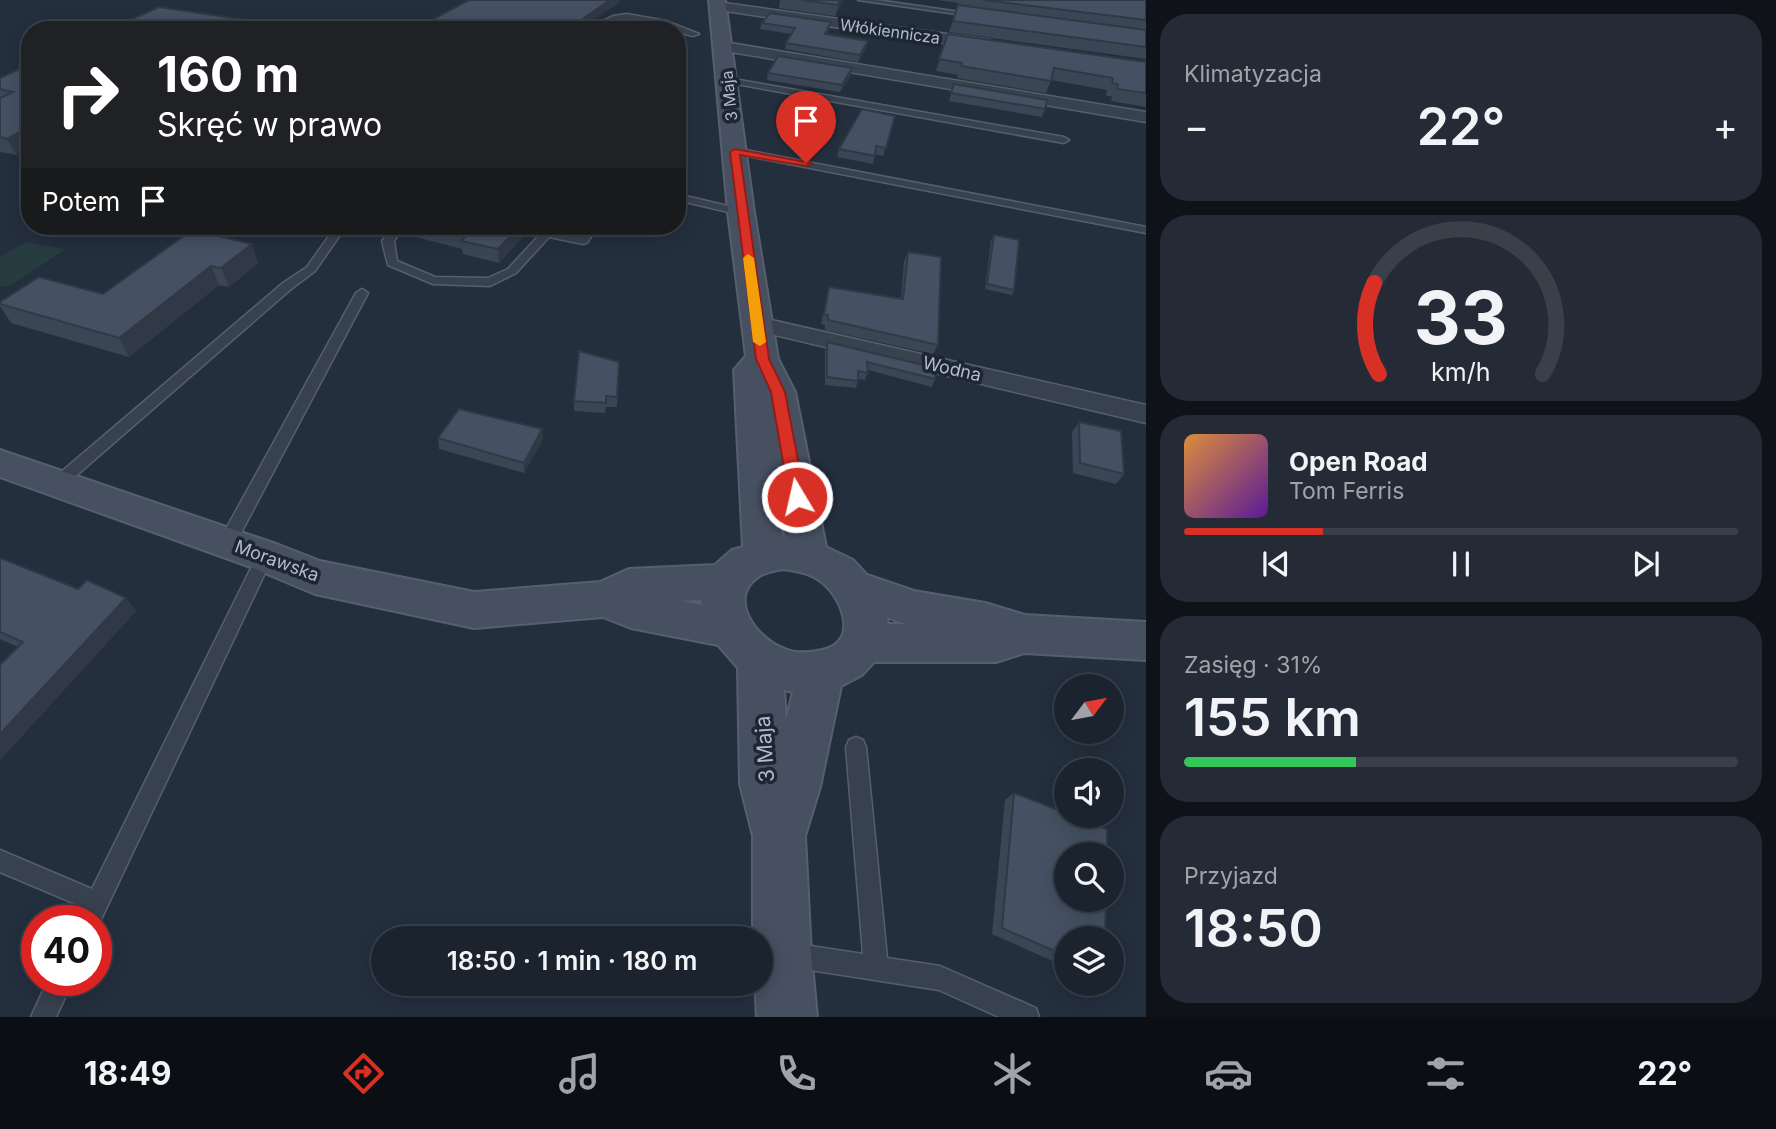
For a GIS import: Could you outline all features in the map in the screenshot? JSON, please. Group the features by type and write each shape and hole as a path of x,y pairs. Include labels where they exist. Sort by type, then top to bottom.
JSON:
{"street":[{"name":"3 Maja","path":"716,2 716,39 728,80 741,212 762,359 778,392 808,556"},
{"name":"Włókiennicza","path":"716,2 1004,48"},
{"path":"716,39 1146,117"},
{"name":"Wodna","path":"758,324 1146,414"},
{"name":"3 Maja","path":"762,359 750,370 759,518 764,554"},
{"name":"Morawska","path":"3,468 58,483 265,556 315,577 474,610 606,599 629,586 725,582"},
{"path":"843,657 867,619 853,587 839,573 808,556 764,554 735,569 725,582 721,597 722,614 744,644 781,669 803,673 843,657 996,643 1025,634"},
{"path":"853,587 914,609 985,621 1025,634 1146,640"},
{"name":"Morawska","path":"606,599 631,610 744,644"},
{"name":"3 Maja","path":"744,644 765,784 779,836 782,954 788,1017"},
{"name":"3 Maja","path":"779,836 795,787 818,684 843,657"}],"lane":[{"path":"861,0 983,16"},
{"path":"608,21 626,15 657,21"},
{"path":"686,30 716,39"},
{"path":"686,34 695,34"},
{"path":"728,80 1064,140"},
{"path":"735,152 1146,230"},
{"path":"686,199 741,212"},
{"path":"58,483 288,286 311,270 335,235"},
{"path":"392,235 388,241 391,263 433,280 490,282 512,271 545,235"},
{"path":"556,235 583,241 587,235"},
{"path":"227,543 362,293"},
{"path":"96,905 265,556"},
{"path":"856,747 876,969"},
{"path":"0,862 82,905"},
{"path":"782,954 940,978 1027,1017"},
{"path":"43,1017 53,996"}],"green space":[{"path":"26,242 66,249 11,285 0,287 0,257"}],"building":[{"path":"469,0 610,0 584,18 606,21 430,21"},
{"path":"801,0 840,0 838,5"},
{"path":"984,0 1146,0 1146,20"},
{"path":"958,5 1146,30 1146,47 953,21"},
{"path":"159,7 252,21 128,21"},
{"path":"770,13 831,22 825,34 868,41 860,55 786,43 795,28 762,23"},
{"path":"948,34 1146,62 1146,93 1117,89 1118,84 1112,83 1113,78 1054,68 1051,81 961,66 962,63 939,59"},
{"path":"778,56 852,68 842,85 768,73"},
{"path":"21,68 21,132 7,139 0,137 0,98 13,92 0,89 0,78"},
{"path":"954,84 1047,100 1045,109 951,93"},
{"path":"862,109 895,116 886,148 876,146 875,156 839,149"},
{"path":"185,235 213,235 252,244 221,268 211,266 119,338 0,304 39,277 103,294"},
{"path":"457,235 511,235 498,249 461,241 465,237"},
{"path":"994,235 1019,240 1014,290 987,284"},
{"path":"908,252 941,257 938,345 828,320 828,315 824,315 829,287 903,299"},
{"path":"827,342 936,368 935,379 867,362 868,373 858,371 858,381 827,377"},
{"path":"579,351 619,362 617,397 606,396 606,403 574,401"},
{"path":"459,409 542,429 524,463 438,438"},
{"path":"1079,422 1121,431 1124,474 1080,463"},
{"path":"0,558 78,589 87,580 126,598 0,734 0,665 23,642 0,632"},
{"path":"1014,793 1054,808 1054,828 1107,829 1107,842 1054,842 1054,912 1106,912 1105,926 1054,926 1054,951 1002,928"}],"slow traffic":[{"path":"748,258 760,342"}],"route":[{"path":"797,497 778,392 762,359 735,152 806,163"}]}
